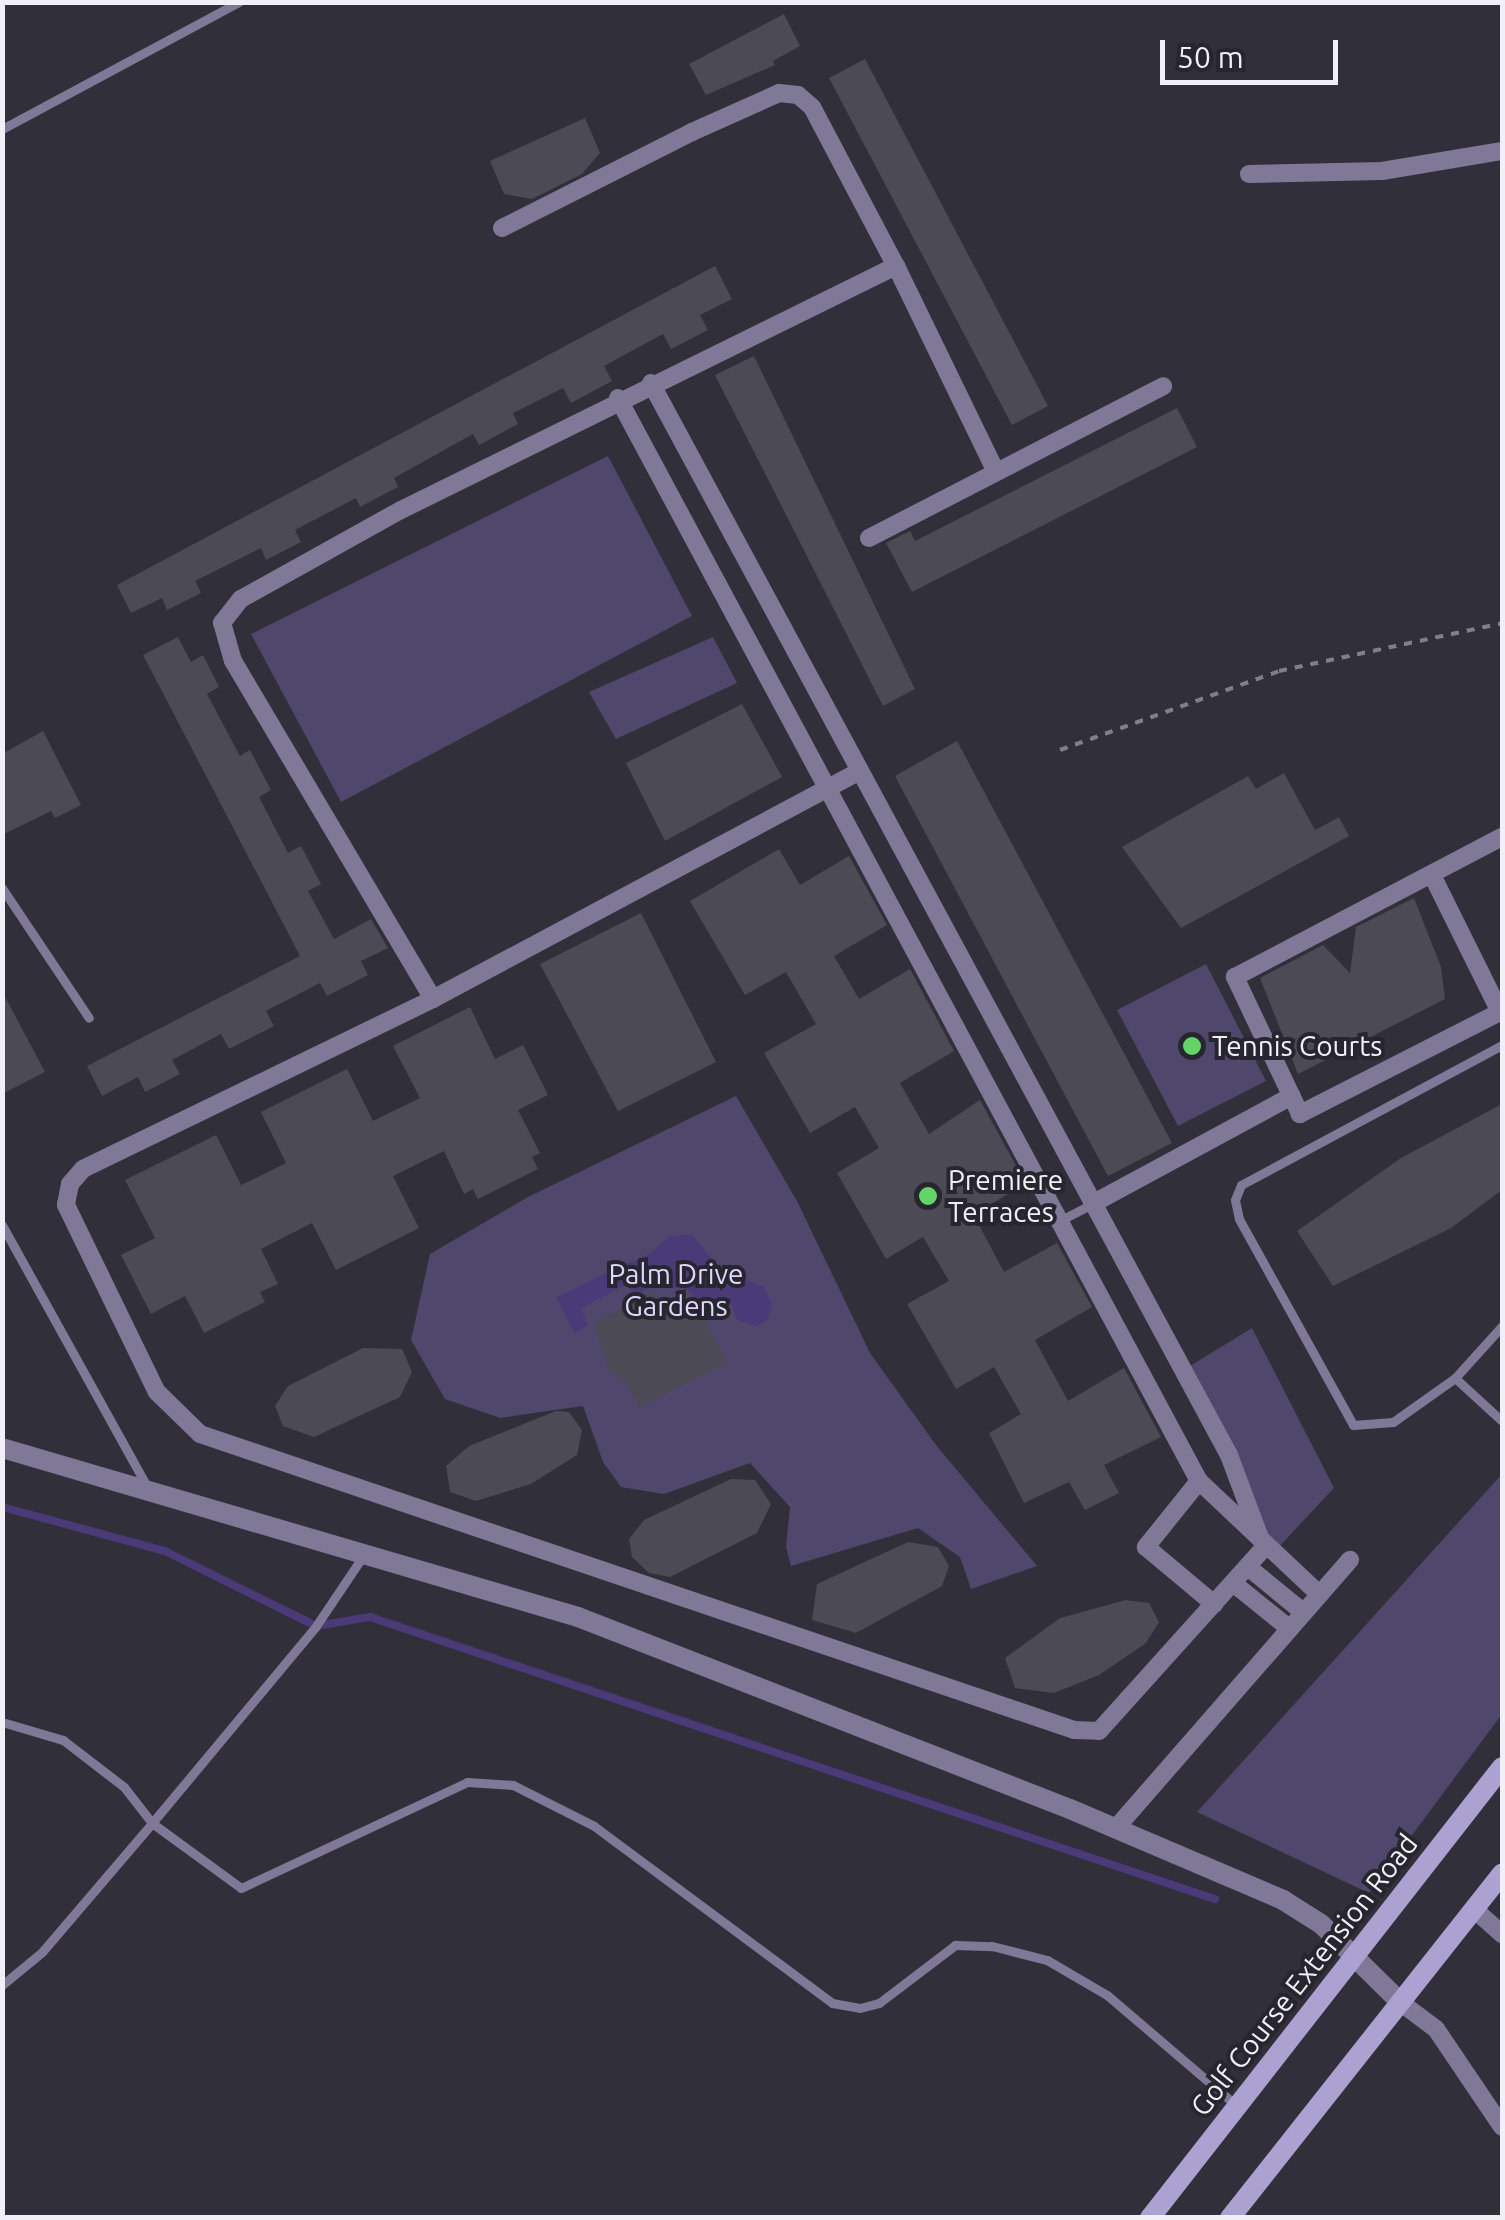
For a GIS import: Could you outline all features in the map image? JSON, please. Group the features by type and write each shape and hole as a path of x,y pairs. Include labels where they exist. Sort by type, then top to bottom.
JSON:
{"main road":[{"name":"Golf Course Extension Road","path":"1150,2218 1502,1767"},
{"path":"1230,2218 1501,1878"}],"street":[{"path":"502,228 778,93 798,96 812,107 896,266 996,472"},
{"path":"1248,174 1382,171 1502,151"},
{"path":"433,999 232,661 222,623 241,599 618,398 896,266"},
{"path":"651,383 1229,1455 1264,1548"},
{"path":"869,538 1162,386"},
{"path":"618,398 1199,1481 1264,1548 1320,1594"},
{"path":"858,772 433,999 83,1168 70,1184 66,1205 157,1392 200,1434 1074,1730 1098,1731 1264,1548"},
{"path":"1434,877 1501,1011 1300,1114 1235,977 1434,877 1502,837"},
{"path":"1092,1204 1292,1096"},
{"path":"2,1448 578,1618 1243,1881 1321,1924 1400,2002 1436,2028 1494,2091 1502,2127"},
{"path":"1199,1481 1146,1547 1214,1604"},
{"path":"1116,1828 1350,1560"},
{"path":"1248,1567 1303,1612"},
{"path":"1232,1583 1290,1629"},
{"path":"1474,1909 1502,1934"}],"lane":[{"path":"2,129 239,2"},
{"path":"2,888 89,1018"},
{"path":"1502,1045 1240,1185 1234,1200 1239,1219 1353,1425 1393,1422 1455,1378 1502,1326"},
{"path":"1061,1220 1092,1204"},
{"path":"2,1225 148,1489"},
{"path":"1455,1378 1502,1421"},
{"path":"2,1985 42,1952 152,1824 316,1626 364,1554"},
{"path":"2,1722 62,1740 124,1787 152,1824 241,1888 466,1782 514,1786 594,1826 832,2003 860,2008 878,2003 956,1945 992,1946 1047,1960 1107,1995 1237,2106"}],"path":[{"path":"1060,750 1280,671 1502,622"}],"green space":[{"path":"608,456 692,616 341,802 251,634"},
{"path":"713,637 737,683 616,739 589,692"},
{"name":"Tennis Courts","path":"1206,964 1266,1081 1178,1126 1117,1010"},
{"name":"Palm Drive Gardens","path":"736,1096 797,1201 870,1353 936,1445 1037,1566 971,1589 960,1557 918,1528 791,1566 786,1547 790,1507 750,1463 664,1494 621,1487 603,1462 583,1406 500,1418 445,1399 411,1340 430,1254 528,1197"},
{"path":"1252,1328 1334,1488 1276,1550 1180,1372"},
{"path":"1502,1474 1502,1714 1369,1893 1197,1812"}],"shaded area":[{"path":"692,1235 723,1271 764,1287 772,1305 768,1319 757,1326 737,1320 731,1304 705,1304 684,1288 653,1287 634,1295 628,1284 581,1308 588,1325 574,1333 556,1297 649,1254 670,1236"}],"building":[{"path":"784,14 800,46 773,61 775,65 706,95 689,64"},
{"path":"865,59 1048,406 1012,425 829,78"},
{"path":"585,118 600,153 582,174 532,199 504,194 490,161"},
{"path":"715,266 732,299 700,315 708,330 671,349 663,334 604,366 612,381 571,403 563,388 513,413 518,424 479,445 473,434 394,478 398,487 360,507 356,498 295,530 301,542 266,560 261,548 195,581 201,593 167,610 162,598 131,613 117,585"},
{"path":"754,356 915,689 883,706 715,375"},
{"path":"1177,408 1197,447 912,592 886,543 910,531 915,541"},
{"path":"178,637 191,662 203,655 219,687 207,694 240,756 250,750 271,790 259,797 288,853 301,846 321,884 308,891 334,939 371,919 388,948 361,961 368,975 327,996 320,983 266,1011 274,1026 229,1049 221,1034 172,1060 180,1074 145,1092 138,1077 102,1096 87,1066 300,956 143,655"},
{"path":"742,704 782,777 665,841 626,763"},
{"path":"43,731 81,805 55,818 51,811 2,835 2,754"},
{"path":"957,741 1172,1143 1108,1176 895,776"},
{"path":"1284,773 1315,830 1339,817 1349,836 1181,928 1122,847 1248,776 1256,789"},
{"name":"Premiere Terraces","path":"779,849 800,885 849,856 887,925 834,956 859,999 910,969 954,1051 900,1083 929,1134 980,1100 1026,1184 973,1214 1004,1272 1057,1243 1092,1307 1035,1340 1068,1401 1124,1368 1161,1437 1104,1465 1119,1493 1085,1510 1069,1482 1024,1503 989,1433 1021,1414 994,1367 956,1389 907,1304 949,1281 923,1237 886,1259 837,1173 879,1148 855,1107 810,1133 764,1053 816,1024 786,972 745,995 690,901"},
{"path":"1414,898 1441,967 1445,999 1298,1074 1260,978 1323,945 1350,973 1356,927"},
{"path":"641,913 716,1062 618,1111 540,964"},
{"path":"2,991 45,1072 2,1094"},
{"path":"470,1007 495,1059 523,1045 548,1095 518,1110 540,1153 532,1157 538,1169 478,1199 473,1189 464,1194 444,1151 393,1176 419,1228 336,1270 312,1223 261,1249 278,1284 260,1292 265,1302 204,1333 185,1296 151,1314 121,1255 155,1238 125,1180 216,1135 241,1185 286,1163 261,1112 347,1069 373,1121 420,1098 393,1046"},
{"path":"1502,1104 1502,1190 1451,1228 1333,1286 1297,1231 1401,1158"},
{"path":"654,1292 668,1319 697,1304 727,1362 640,1407 626,1382 609,1370 594,1323"},
{"path":"363,1348 402,1349 412,1372 400,1397 314,1437 283,1426 275,1406 288,1386"},
{"path":"556,1411 569,1412 582,1430 577,1455 531,1484 476,1501 450,1492 446,1466 469,1446"},
{"path":"731,1479 755,1480 771,1504 757,1533 670,1577 649,1573 632,1557 629,1539 644,1520"},
{"path":"908,1542 938,1547 949,1566 942,1586 856,1633 812,1620 817,1584"},
{"path":"1126,1600 1149,1603 1159,1622 1146,1643 1099,1675 1054,1693 1015,1688 1005,1658 1060,1618"}],"waterway":[{"path":"2,1507 165,1551 316,1626 370,1617 1215,1899"}],"place":[{"name":"Tennis Courts","path":"1192,1046"},
{"name":"Premiere Terraces","path":"928,1196"}]}
